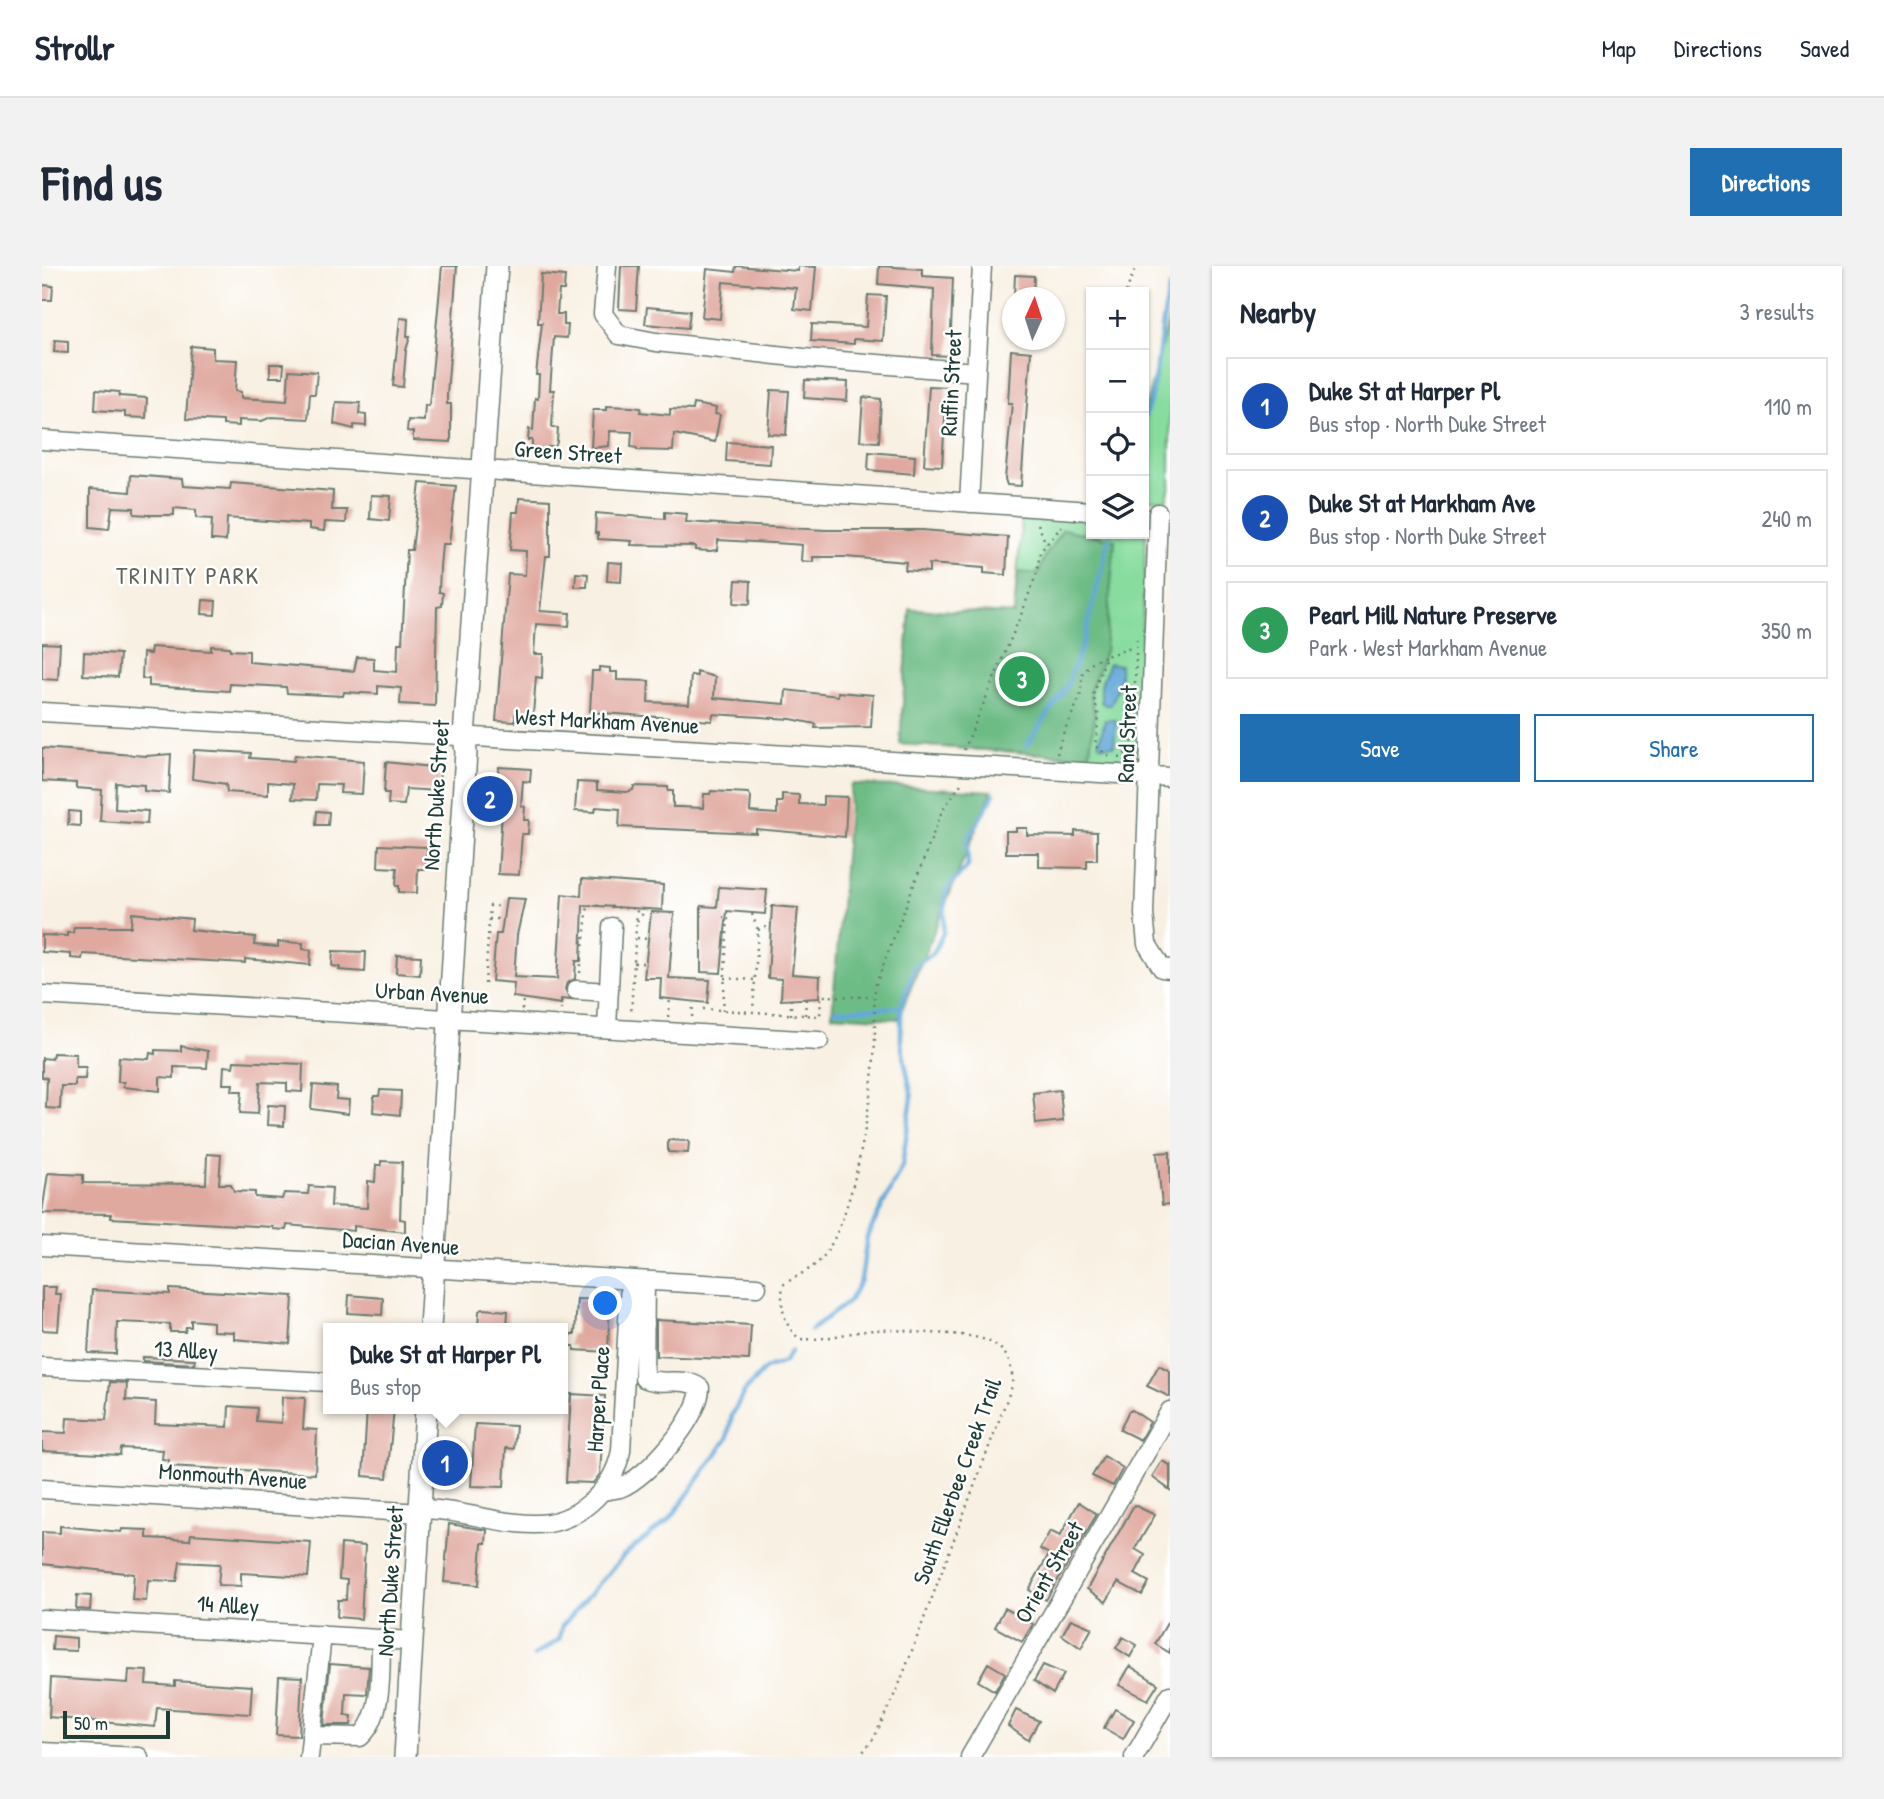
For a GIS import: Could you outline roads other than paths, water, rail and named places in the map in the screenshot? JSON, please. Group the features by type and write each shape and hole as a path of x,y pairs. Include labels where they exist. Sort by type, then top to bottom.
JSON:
{"main road":[{"name":"North Duke Street","path":"430,1323 466,752 464,737 497,266"},
{"name":"North Duke Street","path":"405,1757 426,1414"}],"street":[{"path":"607,266 603,314 619,335 656,342 804,358 976,372"},
{"name":"Ruffin Street","path":"969,503 982,266"},
{"name":"Green Street","path":"42,440 1086,511"},
{"name":"Rand Street","path":"1157,513 1162,631 1144,915 1151,955 1162,968 1170,969"},
{"name":"West Markham Avenue","path":"42,712 1170,778"},
{"path":"607,1028 612,927"},
{"path":"578,983 608,992"},
{"name":"Urban Avenue","path":"42,995 819,1041"},
{"name":"Dacian Avenue","path":"42,1246 757,1287"},
{"path":"604,1491 621,1487 643,1472 684,1427 700,1398 700,1388 690,1380 650,1381 644,1378 637,1282"},
{"name":"Harper Place","path":"421,1511 456,1510 526,1524 544,1524 580,1510 604,1491 618,1467 621,1451 637,1282"},
{"name":"13 Alley","path":"42,1367 323,1382"},
{"name":"Orient Street","path":"970,1757 1170,1411"},
{"name":"Monmouth Avenue","path":"42,1489 421,1511"},
{"name":"14 Alley","path":"42,1619 412,1641"},
{"path":"309,1757 322,1635"},
{"path":"311,1736 360,1737 367,1731 379,1694 381,1639"},
{"path":"1134,1757 1170,1695"},
{"path":"42,1752 139,1757"}],"water":[{"path":"1109,663 1120,665 1120,682 1111,705 1105,705 1101,702 1101,685"},
{"path":"1105,720 1116,720 1114,746 1101,746 1099,743"}],"waterway":[{"path":"1146,413 1153,387 1170,287"},
{"path":"1026,746 1066,688 1084,640 1109,539"},
{"path":"811,1330 849,1301 861,1280 867,1237 902,1166 912,1097 901,1043 901,1007 915,966 934,952 943,933 946,890 968,866 967,841 994,794"},
{"path":"835,1010 901,1007"},
{"path":"534,1656 559,1640 562,1626 624,1555 671,1518 727,1439 732,1415 744,1392 765,1369 784,1362 791,1351"}],"place":[{"name":"Pearl Mill Nature Preserve","path":"1022,679"},
{"name":"Duke St at Markham Ave","path":"490,799"},
{"name":"Duke St at Harper Pl","path":"445,1463"}],"district":[{"name":"TRINITY PARK","path":"188,576"}]}
